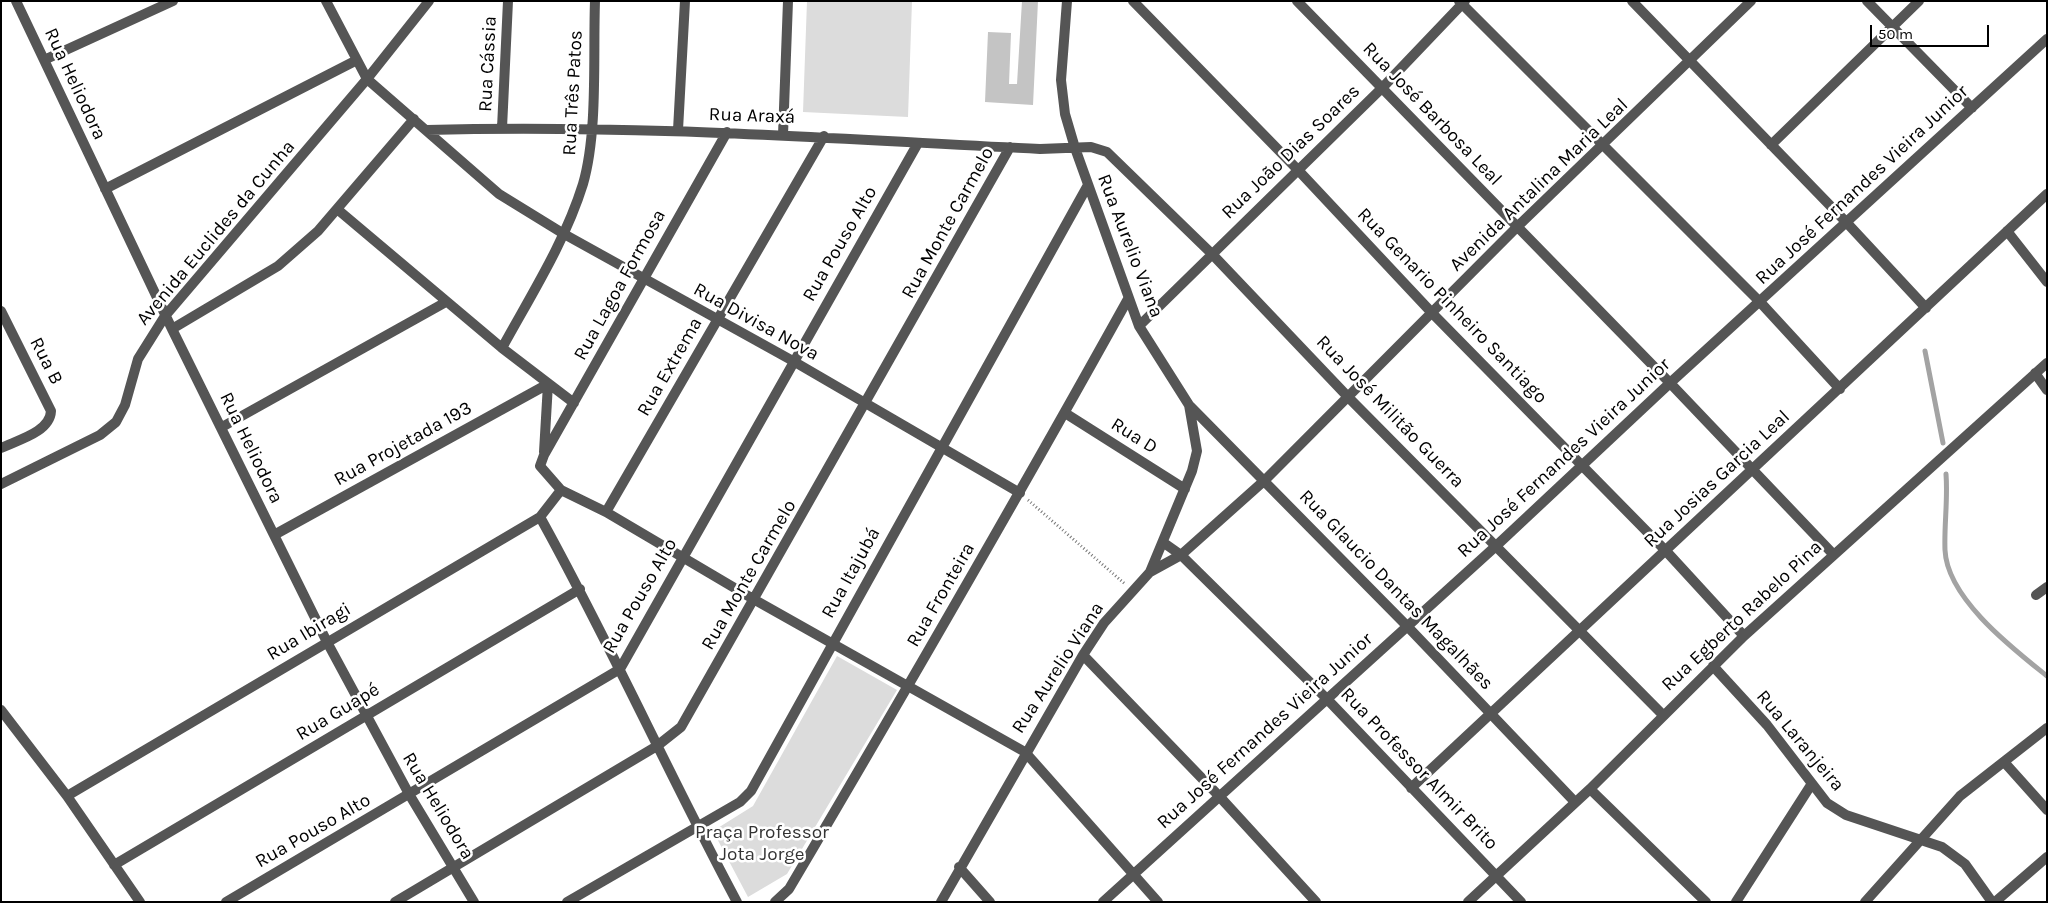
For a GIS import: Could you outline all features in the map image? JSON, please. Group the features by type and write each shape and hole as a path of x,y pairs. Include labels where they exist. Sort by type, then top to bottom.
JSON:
{"street":[{"name":"Rua Heliodora","path":"16,1 172,329 327,642 409,794 474,902"},
{"path":"44,60 173,1"},
{"path":"326,1 367,79"},
{"name":"Avenida Euclides da Cunha","path":"1,484 100,435 116,422 125,405 138,359 166,316 367,79 429,1"},
{"name":"Rua Cássia","path":"502,128 508,1"},
{"name":"Rua Três Patos","path":"502,348 564,234 583,183 591,130 595,1"},
{"path":"678,130 685,1"},
{"path":"783,135 788,1"},
{"name":"Rua Aurelio Viana","path":"941,902 1025,752 1083,654 1104,623 1150,572 1185,489 1197,451 1189,405 1139,326 1088,185 1080,147 1062,94 1062,50 1067,1"},
{"name":"Rua Genario Pinheiro Santiago","path":"1133,1 1298,170 1433,314 1666,551 1744,636"},
{"name":"Rua José Barbosa Leal","path":"1297,1 1670,383 1833,554"},
{"path":"1632,1 1692,61 1926,308"},
{"name":"Avenida Antalina Maria Leal","path":"1150,572 1182,555 1265,480 1350,398 1518,228 1692,61 1751,1"},
{"path":"1867,1 1972,108"},
{"path":"1771,145 1919,1"},
{"path":"1462,2 1760,302 1840,389"},
{"name":"Rua João Dias Soares","path":"1139,326 1383,87 1462,2"},
{"name":"Rua José Fernandes Vieira Junior","path":"1103,902 1496,546 1670,383 2047,39"},
{"path":"105,189 357,60"},
{"name":"Rua Divisa Nova","path":"367,79 499,194 564,234 793,361 1020,493"},
{"path":"172,329 278,266 318,231 414,119"},
{"name":"Rua Araxá","path":"427,130 502,128 678,130 1010,147 1080,147"},
{"name":"Rua Lagoa Formosa","path":"544,455 727,132"},
{"name":"Rua Extrema","path":"606,512 824,136"},
{"name":"Rua Pouso Alto","path":"226,902 620,669 918,143"},
{"name":"Rua Monte Carmelo","path":"395,902 658,746 681,727 755,600 1010,147"},
{"name":"Rua José Militão Guerra","path":"1080,147 1098,148 1112,156 1212,254 1350,398 1663,715"},
{"name":"Rua Itajubá","path":"567,902 740,802 751,790 1088,185"},
{"name":"Rua Josias Garcia Leal","path":"1411,788 1581,632 2047,194"},
{"path":"337,209 502,348 574,403"},
{"path":"2007,231 2047,282"},
{"name":"Rua Fronteira","path":"775,902 788,889 908,686 1020,493 1128,299"},
{"path":"222,427 446,302"},
{"name":"Rua B","path":"1,311 51,411 51,417 45,426 1,448"},
{"name":"Rua Egberto Rabelo Pina","path":"1468,902 1590,789 1744,636 2047,363"},
{"path":"2035,373 2047,390"},
{"path":"548,384 544,455 540,466 561,490 606,512 755,600 1025,752 1158,902"},
{"name":"Rua Projetada 193","path":"274,535 548,384"},
{"name":"Rua Glaucio Dantas Magalhães","path":"1189,405 1407,626 1575,802"},
{"name":"Rua D","path":"1065,413 1185,489"},
{"name":"Rua Ibiragi","path":"67,796 540,517 561,490"},
{"path":"540,517 580,589 697,827 737,902"},
{"name":"Rua Professor Almir Brito","path":"1164,542 1182,555 1327,699 1521,902"},
{"path":"2036,595 2047,588"},
{"name":"Rua Guapé","path":"114,865 580,589"},
{"path":"1083,654 1220,796 1316,902"},
{"name":"Rua Laranjeira","path":"1713,666 1767,726 1827,804 1846,815 1942,846 1965,864 1994,902"},
{"path":"1,710 67,796 140,902"},
{"path":"1865,902 1960,796 1981,777 2005,763 2047,728"},
{"path":"2005,763 2047,810"},
{"path":"1736,902 1811,785"},
{"path":"1590,789 1706,902"},
{"path":"1994,902 2047,858"},
{"path":"959,868 990,902"}],"path":[{"path":"1020,493 1132,590"}],"green space":[{"path":"807,1 912,1 908,117 803,112"},
{"name":"Praça Professor Jota Jorge","path":"837,656 897,690 787,874 748,897 713,831 753,806"}],"building":[{"path":"1022,1 1038,1 1033,105 985,102 988,32 1011,33 1009,84 1017,84"}],"waterway":[{"path":"1925,351 1943,443"},
{"path":"1946,474 1945,550 1949,568 1957,586 1969,604 1984,620 2047,676"}]}
